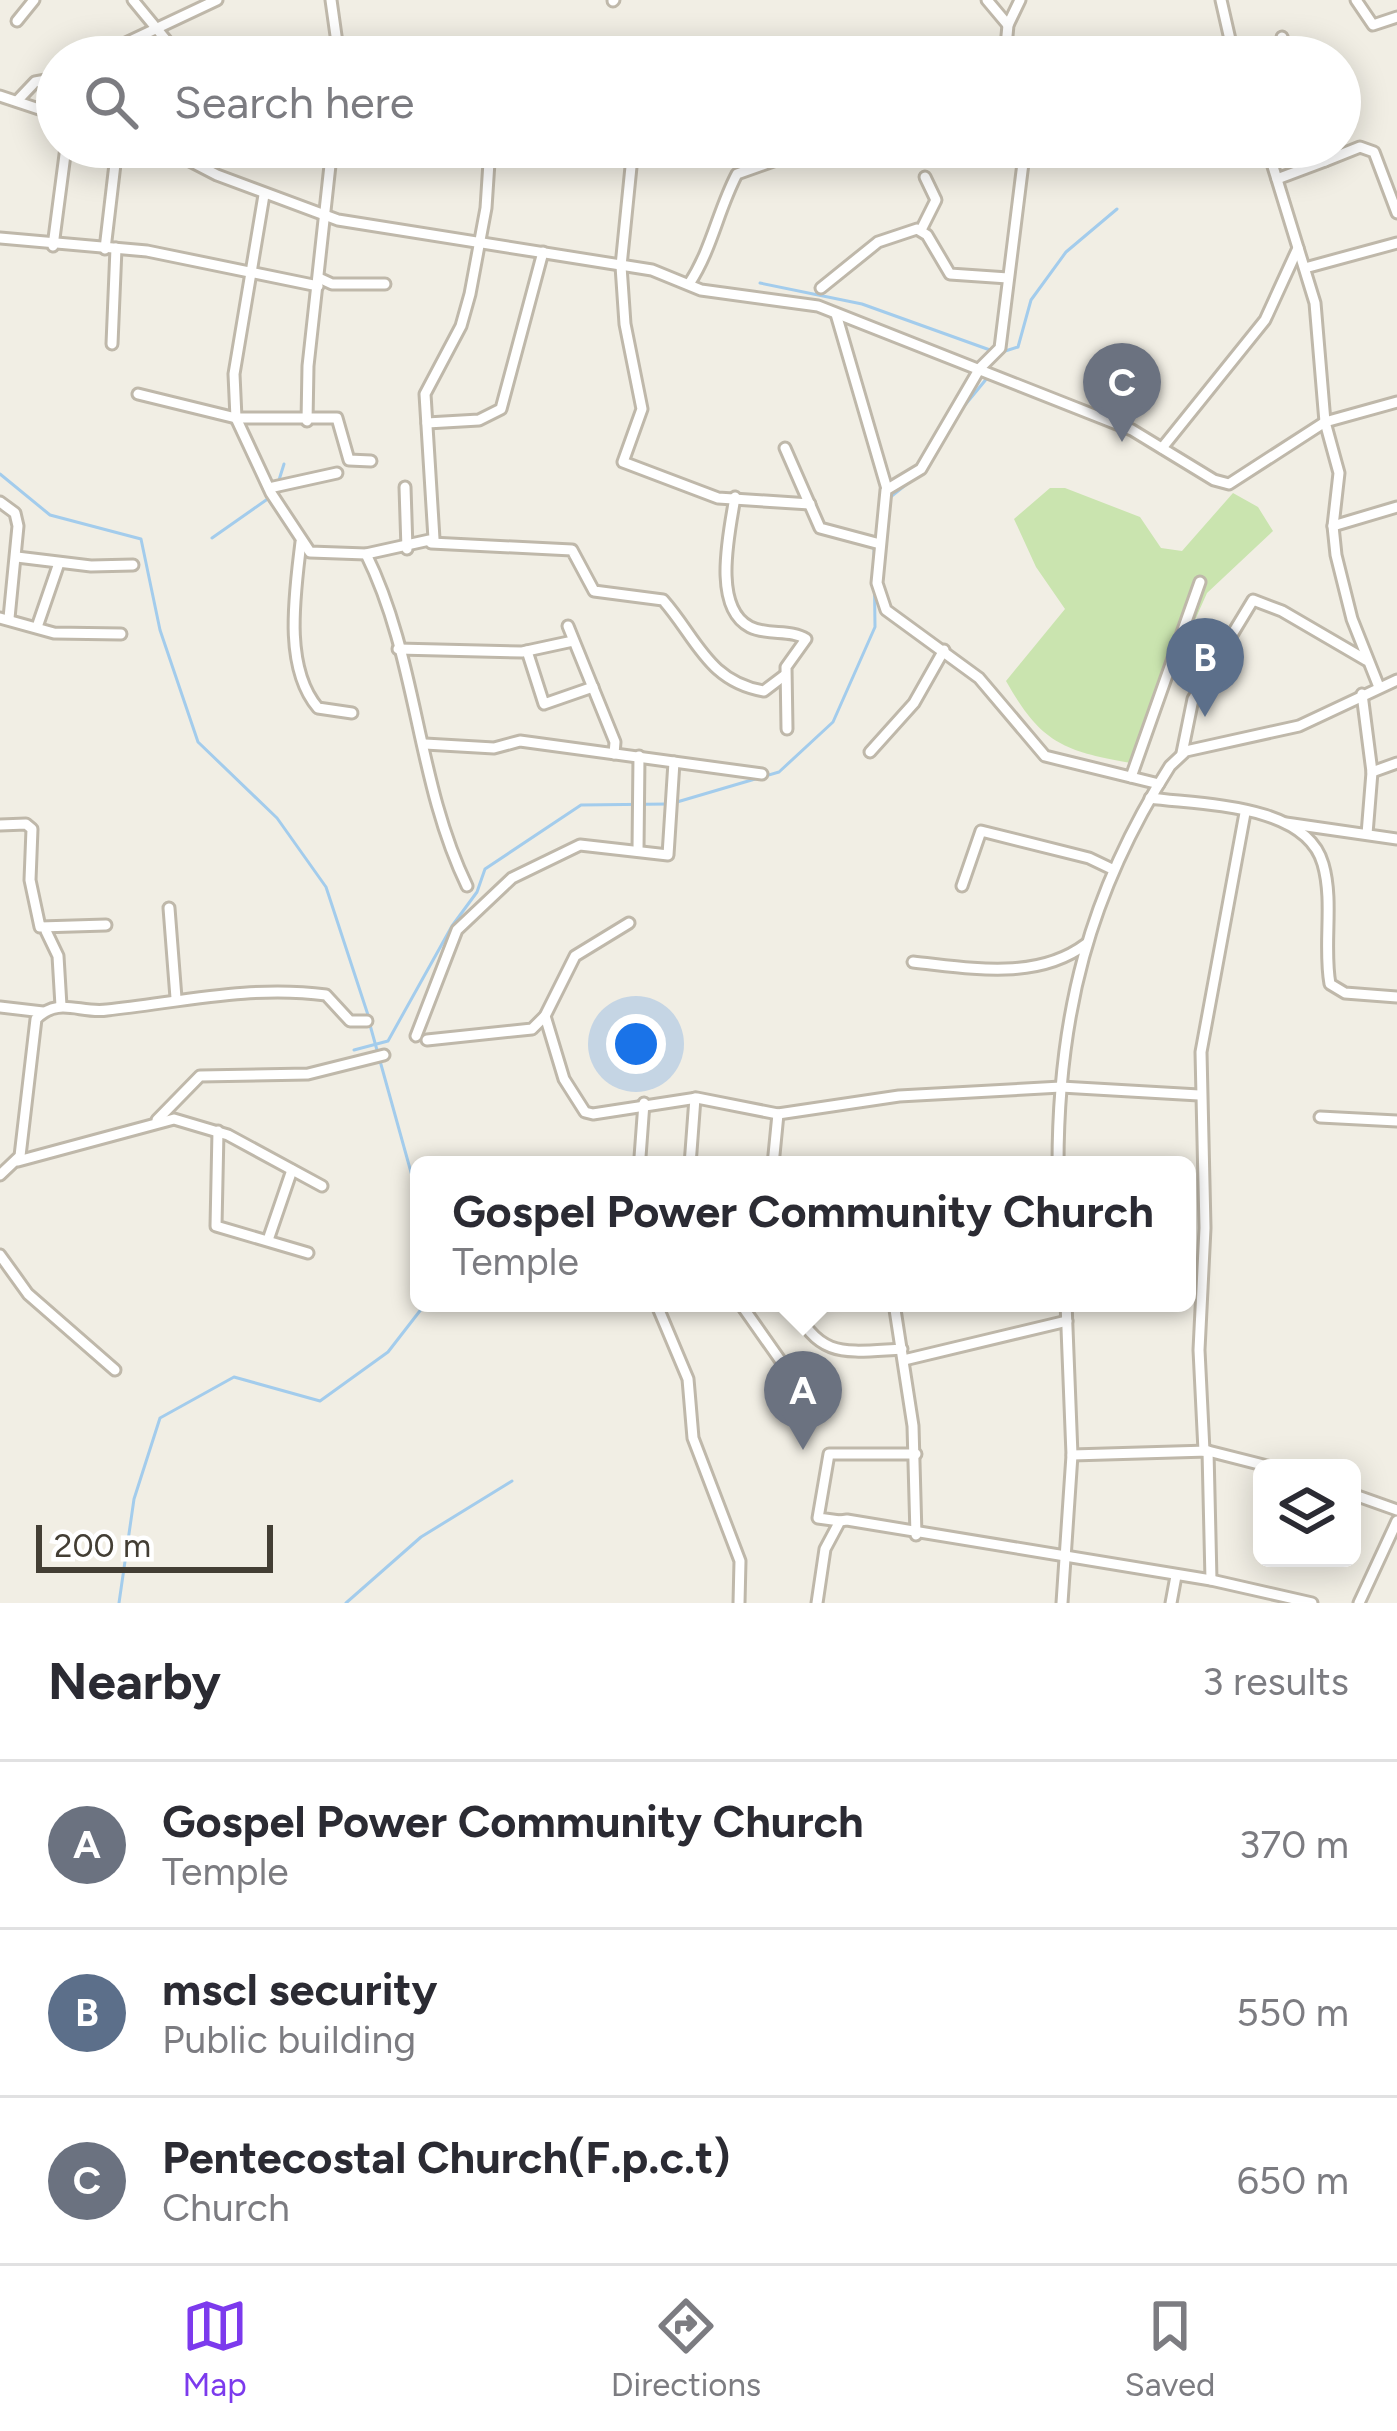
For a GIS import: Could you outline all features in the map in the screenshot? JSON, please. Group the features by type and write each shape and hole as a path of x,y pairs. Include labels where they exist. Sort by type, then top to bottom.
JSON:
{"street":[{"path":"17,20 34,0"},
{"path":"133,0 160,36"},
{"path":"134,36 218,0"},
{"path":"331,0 336,36"},
{"path":"987,0 1005,23"},
{"path":"1002,0 1003,36"},
{"path":"1005,23 1020,0"},
{"path":"1221,0 1229,36"},
{"path":"1356,0 1373,25 1397,17"},
{"path":"17,101 36,82"},
{"path":"0,96 36,108"},
{"path":"1361,150 1369,148 1397,213"},
{"path":"53,246 63,168"},
{"path":"112,344 116,168"},
{"path":"210,168 264,195 327,215 652,270 689,284 818,306 980,368 1162,448 1229,484 1324,422 1397,402"},
{"path":"308,421 330,168"},
{"path":"431,543 436,508 425,394 461,326 479,241 488,168"},
{"path":"631,168 621,266 625,324 642,409 623,462 718,498 810,504"},
{"path":"689,284 713,240 719,212 737,173 752,168"},
{"path":"887,489 920,470 980,368 1001,343 1022,168"},
{"path":"1273,168 1318,324 1324,422 1339,473 1333,526 1346,601 1379,687"},
{"path":"1276,178 1303,168"},
{"path":"821,287 878,242 921,230 936,200 925,178"},
{"path":"264,195 234,374 236,418 268,488 301,542 315,554 365,554 431,543 572,550 594,591 663,600 701,656 731,680 764,691 785,675 806,638 757,629 740,619 732,604 728,573 735,496"},
{"path":"921,230 950,274 1008,278"},
{"path":"0,238 111,248 332,284 385,284"},
{"path":"1305,268 1397,243"},
{"path":"1162,448 1265,320 1298,248"},
{"path":"427,423 479,420 501,409 542,252"},
{"path":"836,314 887,489 880,544 881,603 909,629 979,678 1045,756 1159,784"},
{"path":"138,394 236,418 338,419 349,460 371,460"},
{"path":"785,448 824,530 880,544"},
{"path":"268,488 337,473"},
{"path":"405,487 407,549"},
{"path":"0,502 17,516 17,556 4,618 37,627 121,634"},
{"path":"1333,526 1397,507"},
{"path":"301,542 296,620 301,686 319,708 352,712"},
{"path":"365,554 425,744 436,815 467,886"},
{"path":"17,556 59,563 133,565"},
{"path":"37,627 59,563"},
{"path":"1131,777 1200,582"},
{"path":"1058,1156 1071,1001 1112,869 1150,798 1182,753 1193,699 1253,601 1282,611 1368,661"},
{"path":"568,626 615,742 614,754"},
{"path":"398,649 527,651 573,641"},
{"path":"870,752 914,703 944,650"},
{"path":"527,651 544,704 593,687"},
{"path":"785,675 787,729"},
{"path":"1182,753 1299,726 1397,680"},
{"path":"1362,694 1372,772 1367,834"},
{"path":"425,744 494,748 513,740 762,774"},
{"path":"638,850 639,756"},
{"path":"629,923 574,956 545,1016 526,1031 422,1038 457,930 512,878 576,846 669,854 674,762"},
{"path":"1372,772 1397,763"},
{"path":"1150,798 1397,838"},
{"path":"1211,1580 1199,1095 1209,994 1245,813"},
{"path":"1286,823 1311,842 1323,862 1330,985 1345,993 1397,997"},
{"path":"0,825 26,824 33,832 31,880 38,923 58,956 62,1006"},
{"path":"962,886 974,836 981,831 1089,858 1112,869"},
{"path":"170,908 176,998"},
{"path":"46,931 106,925"},
{"path":"913,962 978,968 1051,964 1086,944"},
{"path":"0,1007 103,1011 235,992 321,994 350,1021 367,1021"},
{"path":"18,1161 31,1047 36,1019 43,1012"},
{"path":"545,1016 564,1079 585,1112 695,1098 778,1114 899,1096 1061,1087 1199,1095"},
{"path":"157,1120 200,1076 308,1074 384,1055"},
{"path":"691,1156 695,1098"},
{"path":"640,1156 644,1103"},
{"path":"774,1156 778,1114"},
{"path":"1320,1117 1397,1121"},
{"path":"0,1175 18,1161 103,1141 157,1120 182,1120 218,1132 322,1186"},
{"path":"218,1132 216,1226 308,1253"},
{"path":"268,1240 292,1170"},
{"path":"0,1255 28,1294 115,1370"},
{"path":"660,1312 688,1379 693,1438 740,1561 739,1603"},
{"path":"746,1312 785,1366"},
{"path":"797,1312 814,1340 826,1347 903,1355 1067,1321"},
{"path":"896,1312 916,1454 916,1535"},
{"path":"1062,1603 1072,1455 1066,1312"},
{"path":"1072,1455 1206,1451 1253,1463"},
{"path":"916,1454 829,1454 818,1518 1211,1580 1266,1600 1312,1603"},
{"path":"1361,1497 1397,1510"},
{"path":"817,1603 825,1550 840,1520"},
{"path":"1359,1603 1397,1521"},
{"path":"1171,1603 1176,1576"}],"green space":[{"path":"1050,488 1065,488 1140,517 1161,548 1182,551 1233,493 1258,507 1273,531 1207,593 1131,763 1056,741 1031,718 1006,681 1065,609 1036,567 1014,519"}],"waterway":[{"path":"999,353 1018,347 1031,300 1066,252 1117,209"},
{"path":"760,283 862,304 990,350"},
{"path":"960,411 988,377"},
{"path":"279,480 284,464"},
{"path":"0,474 50,515 141,539 160,630 198,742 277,818 326,887 368,1015"},
{"path":"888,499 913,479"},
{"path":"212,538 269,498"},
{"path":"677,802 779,772 833,722 875,627 874,548"},
{"path":"354,1050 388,1041 452,926 477,892 485,869 581,805 668,804"},
{"path":"370,1025 410,1169"},
{"path":"119,1603 134,1499 160,1418 234,1377 320,1401 388,1352 419,1312"},
{"path":"346,1603 421,1537 512,1481"}],"place":[{"name":"Pentecostal Church(F.p.c.t)","path":"1122,442"},
{"name":"mscl security","path":"1205,717"},
{"name":"Gospel Power Community Church","path":"803,1450"}]}
